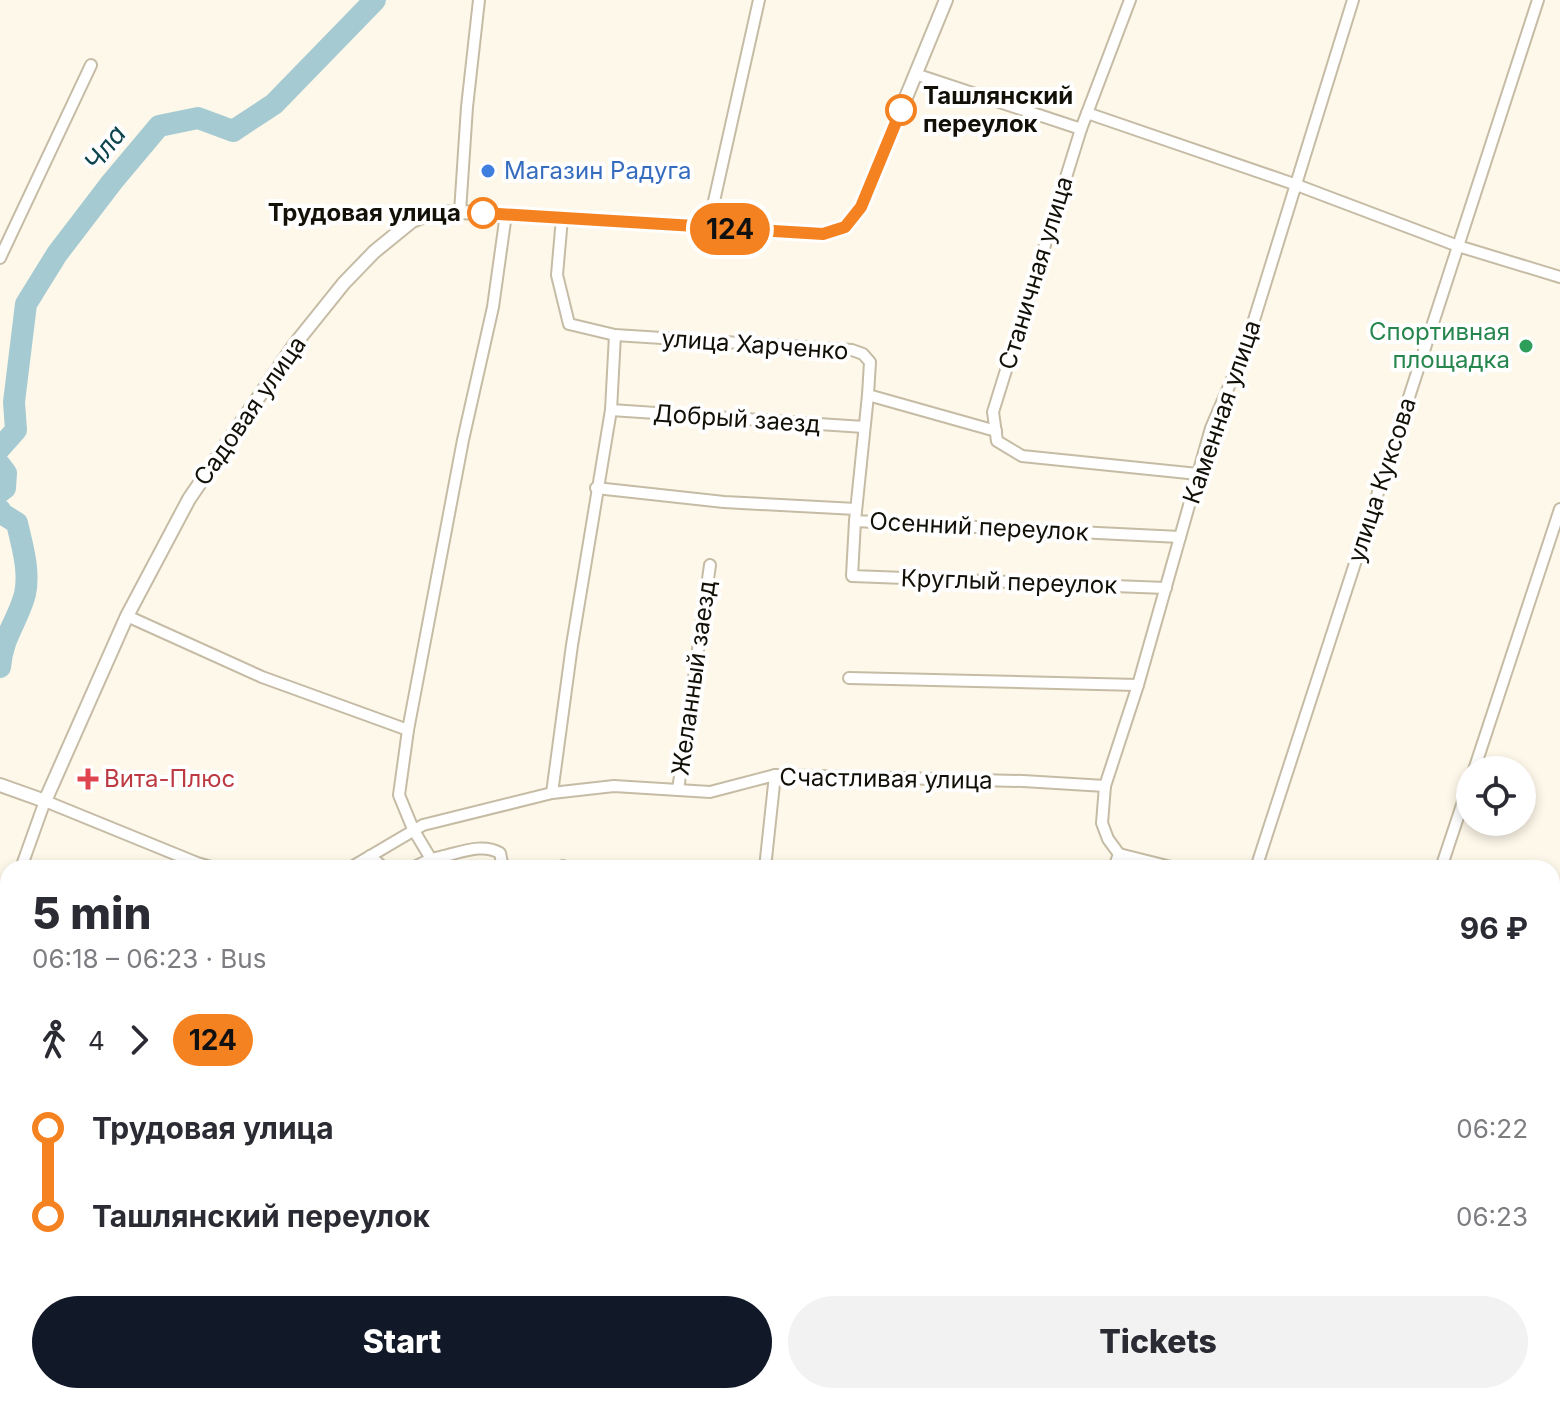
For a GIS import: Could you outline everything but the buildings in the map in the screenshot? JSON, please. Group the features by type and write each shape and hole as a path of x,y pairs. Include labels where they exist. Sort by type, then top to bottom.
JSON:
{"street":[{"path":"460,212 467,107 479,0"},
{"path":"708,228 759,0"},
{"name":"Садовая улица","path":"24,860 45,801 127,616 189,499 295,344 344,283 374,252 412,221 432,213 506,214 823,234 845,227 861,207 946,0"},
{"name":"Станичная улица","path":"996,431 993,412 1081,129 1130,0"},
{"name":"Каменная улица","path":"1119,854 1108,839 1102,823 1105,786 1138,685 1211,428 1245,349 1353,0"},
{"name":"улица Куксова","path":"1259,860 1538,0"},
{"path":"0,258 91,65"},
{"path":"915,74 1081,129"},
{"path":"1087,113 1294,184 1458,246 1560,277"},
{"path":"501,860 500,853 493,849 477,848 431,859 413,829 399,795 408,730 463,440 493,307 506,214"},
{"name":"улица Харченко","path":"562,218 557,275 569,324 615,335 852,350 863,354 870,362 868,395 996,431"},
{"path":"552,793 596,488 611,410 615,335"},
{"name":"Осенний переулок","path":"868,395 855,521 1180,537"},
{"name":"Добрый заезд","path":"611,410 864,427"},
{"path":"996,431 997,441 1022,456 1198,474"},
{"path":"596,488 724,502 856,509"},
{"path":"1479,756 1560,509"},
{"name":"Круглый переулок","path":"855,521 852,576 1166,588"},
{"name":"Желанный заезд","path":"678,790 710,565"},
{"path":"127,616 262,677 408,730"},
{"path":"849,678 1138,685"},
{"path":"766,860 775,775"},
{"name":"Счастливая улица","path":"363,860 413,829 552,793 614,786 710,792 775,775 1105,786"},
{"path":"0,785 190,860"},
{"path":"1444,860 1456,823"},
{"path":"1117,860 1119,854 1143,860"},
{"path":"370,856 375,860"},
{"path":"444,856 444,860"}],"waterway":[{"name":"Чла","path":"0,448 16,430 14,402 26,304 57,254 112,182 159,126 198,118 233,131 274,104 375,0"},
{"name":"Чла","path":"0,465 6,473 5,488 0,492"},
{"name":"Чла","path":"0,510 17,523 27,576 25,594 4,646 0,667"}],"bus line":[{"name":"124","path":"483,213 823,234 845,227 861,207 901,110"}],"place":[{"name":"Ташлянский переулок","path":"901,110"},
{"name":"Магазин Радуга","path":"488,171"},
{"name":"Трудовая улица","path":"483,213"},
{"name":"Спортивная площадка","path":"1526,346"},
{"name":"Вита-Плюс","path":"88,779"}]}
